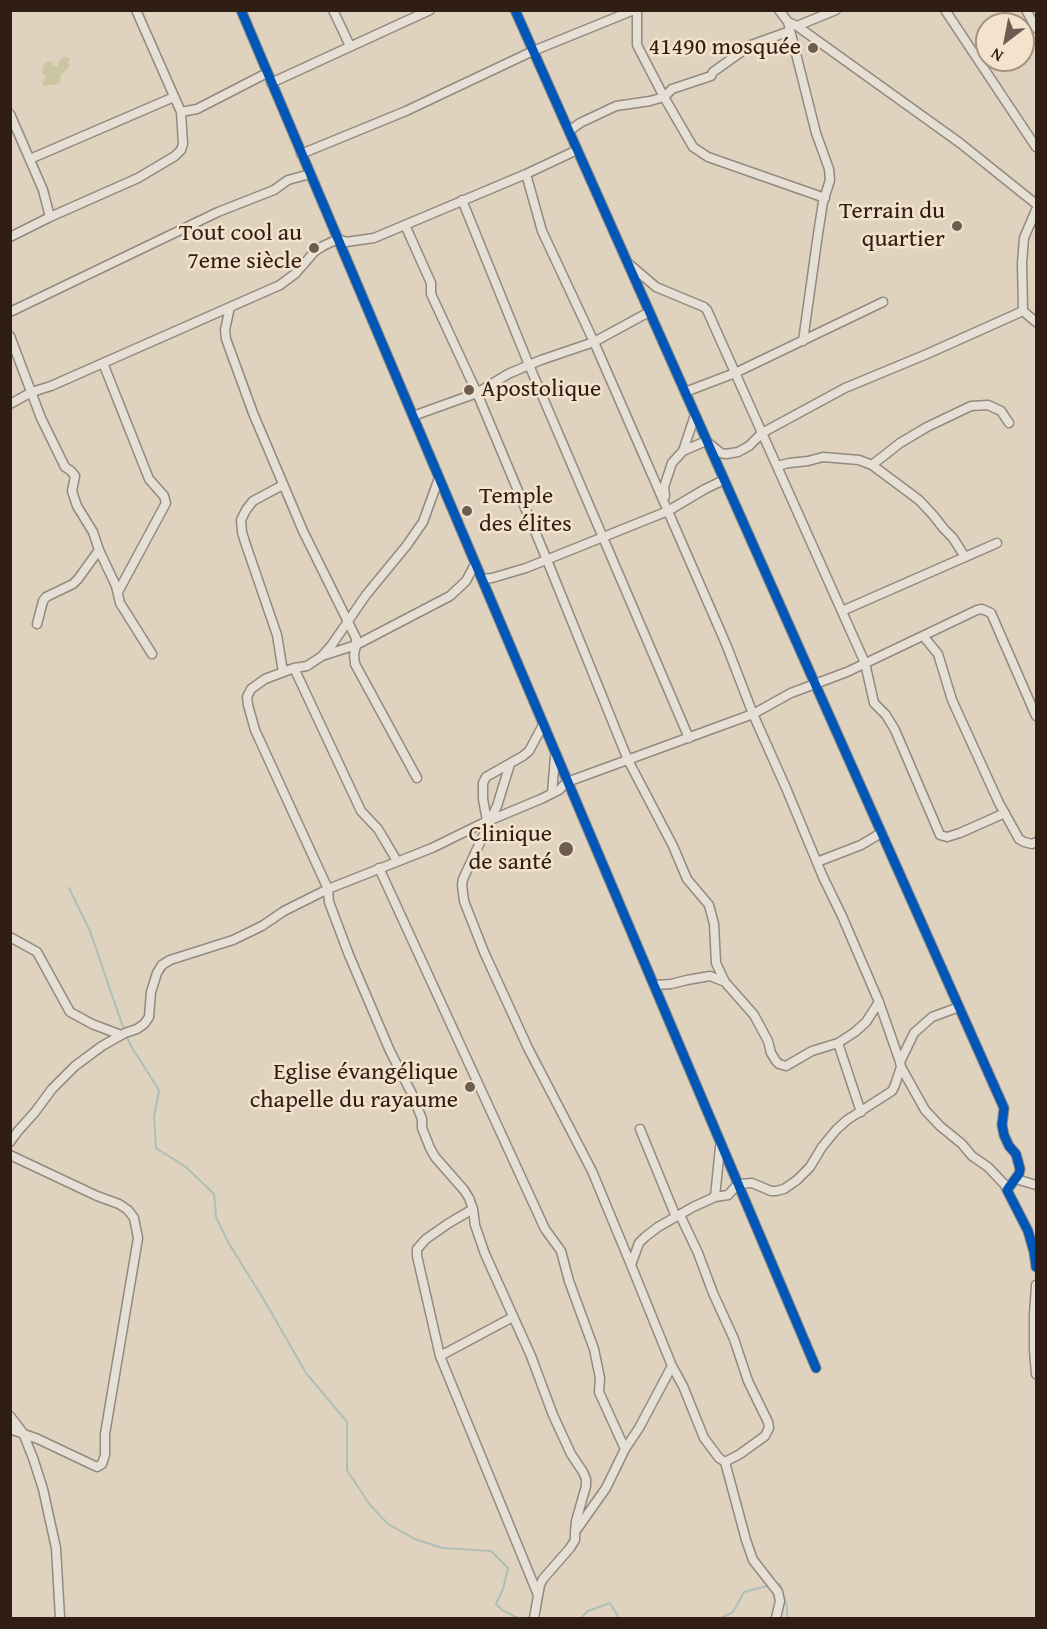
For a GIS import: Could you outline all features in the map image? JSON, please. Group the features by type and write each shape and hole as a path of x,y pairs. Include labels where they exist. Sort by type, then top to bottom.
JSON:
{"street":[{"path":"10,237 138,178 181,150 183,144 181,112 136,10"},
{"path":"241,10 816,1368"},
{"path":"333,10 350,46"},
{"path":"271,83 415,13 430,10"},
{"path":"515,10 1004,1108 1002,1125 1006,1140 1020,1163 1016,1179 1007,1191"},
{"path":"301,154 406,111 533,51 636,10 637,45 693,147 708,157 825,198"},
{"path":"780,10 792,26 960,143 1036,204"},
{"path":"569,131 580,123 616,106 640,104 664,97 672,88 711,76 751,45 792,26 836,10"},
{"path":"945,10 1036,147"},
{"path":"1026,10 1036,28"},
{"path":"792,26 816,133 829,169 830,180 818,234 802,341"},
{"path":"181,112 197,109 267,73"},
{"path":"30,159 174,97"},
{"path":"10,114 43,190 50,217"},
{"path":"10,404 32,392 280,285 296,273 315,251 338,239 346,242 374,238 577,150"},
{"path":"10,312 218,212 273,190 288,180 310,174"},
{"path":"526,174 542,231 594,342 726,644 753,714 879,1002 901,1064 925,1110 1005,1185 1028,1231 1036,1268"},
{"path":"462,200 529,365 689,738"},
{"path":"450,206 468,215"},
{"path":"1036,210 1024,238 1022,263 1023,311 1036,322"},
{"path":"405,225 431,283 431,294 477,393 628,760 673,846 687,879 709,905 714,924 716,963 725,982 754,1015 776,1061 786,1066 812,1051 838,1043 862,1027 879,1002"},
{"path":"627,262 656,287 705,307 710,315 865,663 874,703 886,715 895,730 940,835 948,837 960,833 1005,813"},
{"path":"638,287 656,287"},
{"path":"685,392 735,373 882,302"},
{"path":"230,308 225,330 226,339 253,413 303,531 356,638 355,664 417,778"},
{"path":"706,441 721,453 738,452 749,446 762,433 845,388 1023,311"},
{"path":"412,416 477,393 508,374 594,342 649,312"},
{"path":"10,336 41,418 65,467 75,476 73,496 93,532 116,586 120,603 152,654"},
{"path":"103,363 150,479 164,496 166,504 118,592"},
{"path":"872,465 900,443 971,405 988,405 1001,411 1009,423"},
{"path":"667,508 664,487 672,463 683,451 695,416"},
{"path":"683,451 706,441"},
{"path":"777,466 823,457 859,460 872,465 919,500 953,538 965,557"},
{"path":"439,478 423,522 407,546 366,595 331,646 322,656 307,666 294,668 266,679 251,689 247,697 255,730 328,889 329,902 349,955 390,1051 412,1094 430,1148 464,1190 473,1209 475,1225 485,1254 531,1356 570,1454 586,1479 576,1521 575,1540 543,1579 534,1618"},
{"path":"482,579 504,575 604,537 724,480"},
{"path":"283,672 277,635 245,542 241,520 253,501 284,485"},
{"path":"842,611 997,543"},
{"path":"37,624 46,597 73,584 99,550"},
{"path":"322,656 356,645 450,596 466,581 476,564"},
{"path":"10,1142 52,1089 75,1066 102,1046 144,1024 149,1017 151,992 157,973 162,965 170,960 234,940 328,889 432,848 559,790 567,782 753,714 791,693 847,672 977,610 987,610 991,613 1036,716"},
{"path":"924,637 938,654 952,700 1019,839 1032,844 1036,842"},
{"path":"294,668 361,811 378,829 397,861"},
{"path":"489,821 483,799 483,783 486,777 510,765 529,751 543,725"},
{"path":"552,793 555,753"},
{"path":"510,765 497,806 463,879 464,901 484,952 528,1048 592,1171 704,1438 718,1458 724,1462 753,1560 778,1592 780,1601 776,1618"},
{"path":"817,862 861,845 881,833"},
{"path":"379,868 545,1229 561,1251 569,1281 594,1349 600,1378 599,1392 625,1449"},
{"path":"10,937 37,952 70,1012 92,1024 121,1035"},
{"path":"654,985 710,976 725,982"},
{"path":"630,1265 639,1243 658,1227 715,1197 728,1195 738,1184 752,1182 771,1191 784,1189 797,1180 806,1172 836,1130 847,1120 892,1091 901,1064 915,1033 921,1026 932,1017 959,1007"},
{"path":"838,1043 861,1112"},
{"path":"640,1129 678,1216 698,1252 713,1293 734,1339 748,1381 768,1422 769,1428 765,1436 740,1454 724,1462"},
{"path":"715,1197 720,1155 719,1140"},
{"path":"10,1155 119,1204 134,1218 138,1238 102,1464 97,1467 10,1429"},
{"path":"1016,1179 1036,1185"},
{"path":"473,1209 426,1239 417,1249 417,1256 440,1356 538,1594"},
{"path":"1036,1285 1034,1315 1036,1374"},
{"path":"440,1356 513,1317"},
{"path":"575,1533 606,1488 625,1449 639,1428 672,1366"},
{"path":"10,1416 22,1433 43,1489 57,1548 60,1618"}],"shaded area":[{"path":"64,56 70,59 68,63 70,66 61,75 60,82 44,86 42,84 46,76 42,73 44,64 48,61 57,67"}],"waterway":[{"path":"69,888 90,931 124,1030"},
{"path":"126,1035 159,1090 154,1117 156,1148 186,1167 214,1194 216,1217 228,1242 306,1373 347,1422 347,1470 370,1505 388,1524 415,1539 442,1548 491,1551 508,1568 503,1589 496,1604 502,1610 518,1618"},
{"path":"777,1584 780,1584 787,1606 787,1618"},
{"path":"721,1618 733,1612 744,1592 771,1585"},
{"path":"581,1618 588,1611 610,1603 619,1618"}],"cycle path":[{"path":"241,10 816,1368"},
{"path":"515,10 1004,1108 1002,1125 1004,1135 1016,1154 1020,1169 1007,1190 1028,1231 1036,1267"}],"place":[{"name":"41490 mosquée","path":"813,48"},
{"name":"Terrain du quartier","path":"957,226"},
{"name":"Tout cool au 7eme siècle","path":"314,248"},
{"name":"Apostolique","path":"469,390"},
{"name":"Temple des élites","path":"467,511"},
{"name":"Clinique de santé","path":"566,849"},
{"name":"Eglise évangélique chapelle du rayaume","path":"470,1087"}]}
